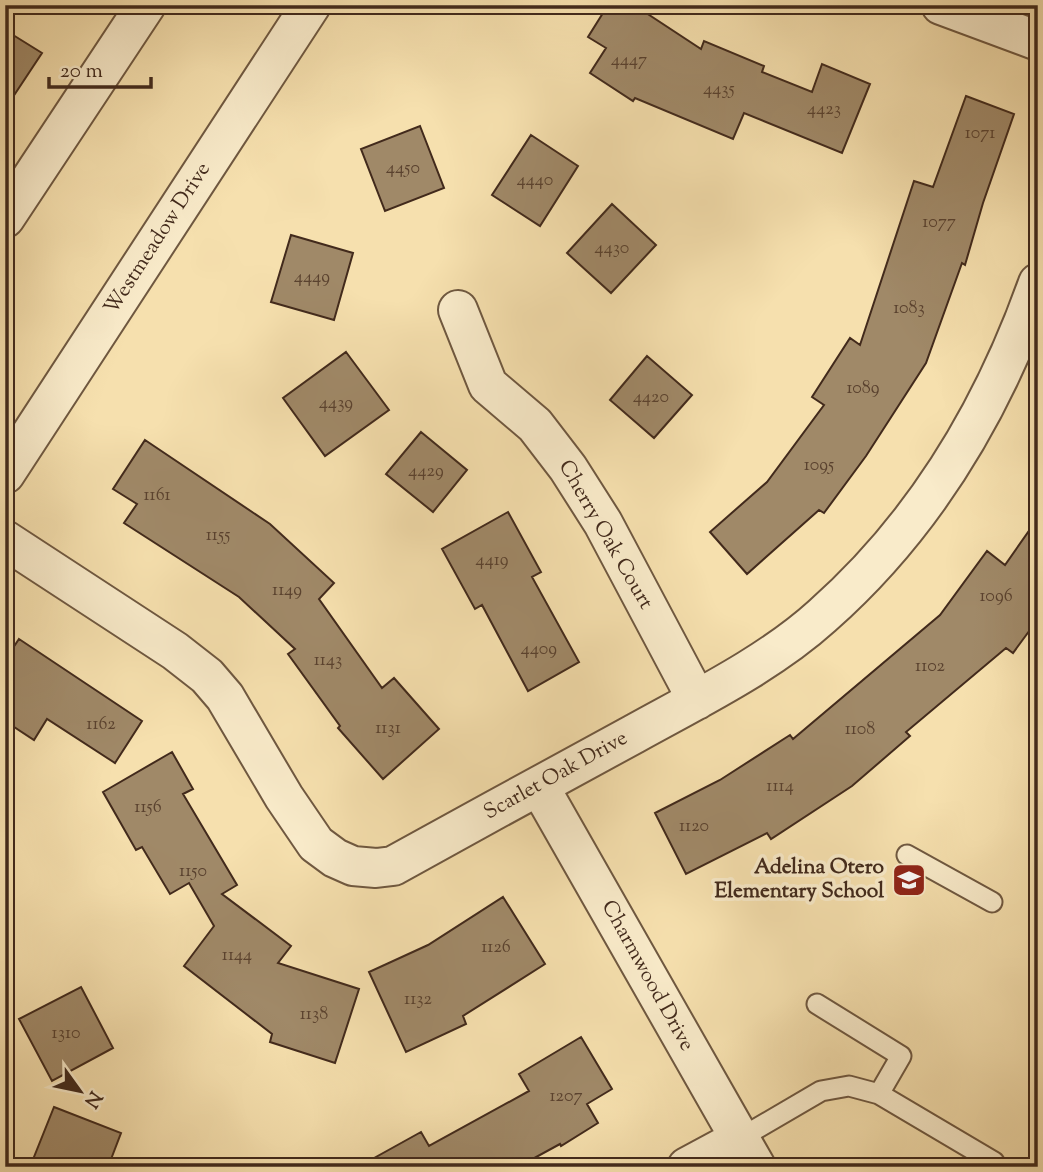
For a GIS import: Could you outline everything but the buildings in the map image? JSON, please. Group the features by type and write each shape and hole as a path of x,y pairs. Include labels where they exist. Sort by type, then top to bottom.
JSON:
{"street":[{"path":"5,218 146,5"},
{"name":"Westmeadow Drive","path":"5,474 311,5"},
{"path":"941,5 1038,40"},
{"name":"Scarlet Oak Drive","path":"5,540 175,651 207,676 225,698 284,797 316,844 335,858 353,866 393,866 697,699 775,652 820,618 866,575 914,519 957,456 993,392 1038,283"},
{"name":"Cherry Oak Court","path":"458,310 488,385 535,425 568,468 603,523 697,699"},
{"name":"Charmwood Drive","path":"539,786 747,1153"},
{"path":"687,1167 747,1153"}],"lane":[{"path":"906,855 992,902"},
{"path":"817,1004 901,1056 880,1094"},
{"path":"747,1153 821,1091 849,1086 880,1094 994,1162"}],"place":[{"name":"Adelina Otero Elementary School","path":"909,880"}]}
